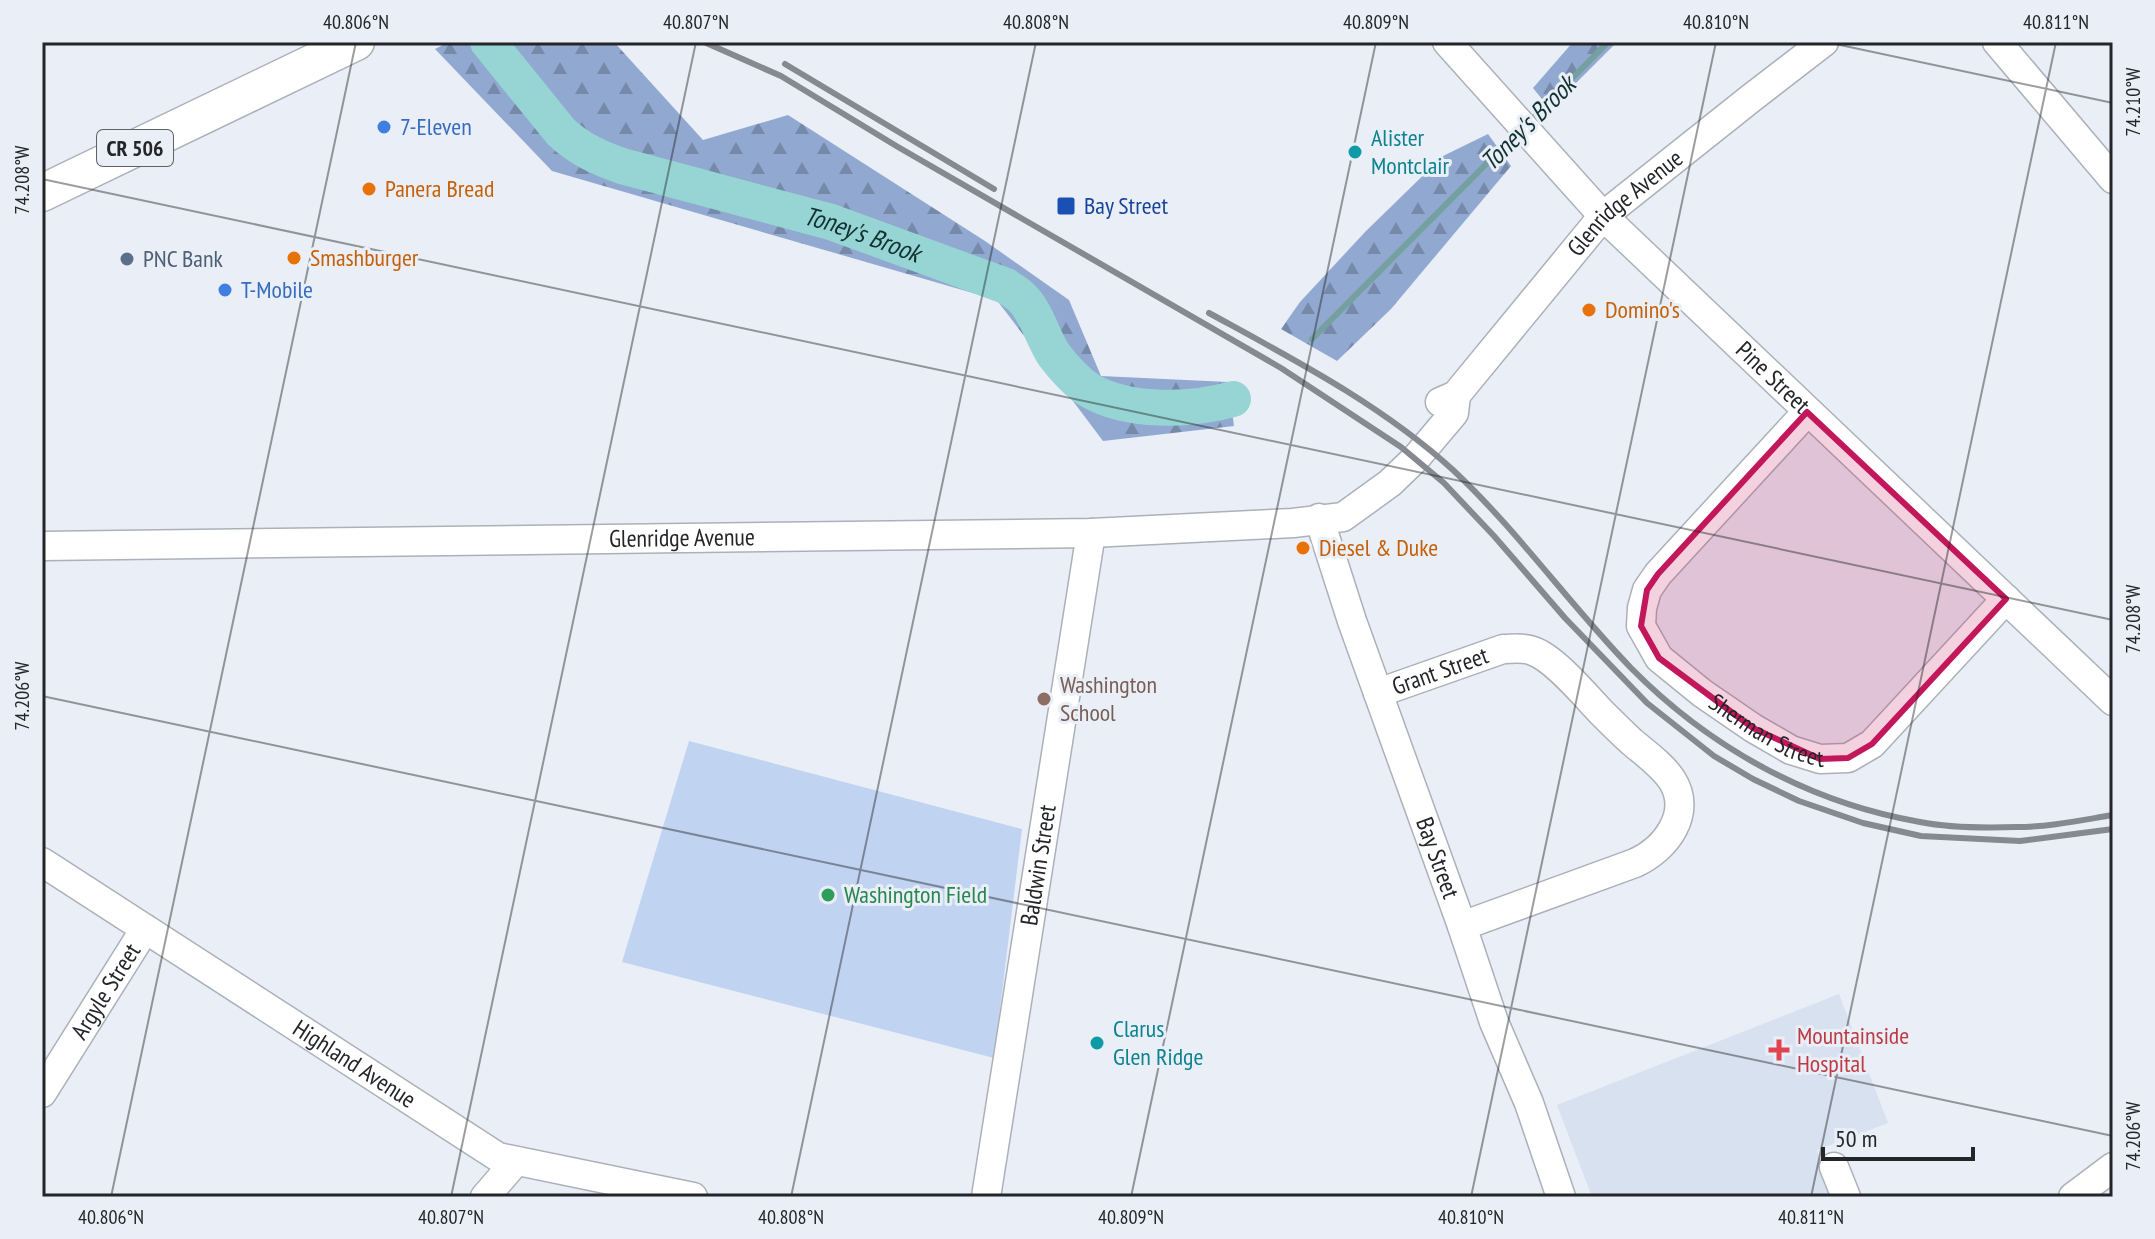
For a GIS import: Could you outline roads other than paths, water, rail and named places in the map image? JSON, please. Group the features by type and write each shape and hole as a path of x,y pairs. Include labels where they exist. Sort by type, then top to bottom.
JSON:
{"main road":[{"name":"CR 506","path":"42,193 356,42"}],"street":[{"name":"Pine Street","path":"1447,42 1603,216 2113,701"},
{"name":"Glenridge Avenue","path":"42,546 1091,533 1293,523 1319,518 1334,500 1365,480 1401,447 1438,403 1456,395 1603,216 1824,42"},
{"path":"1997,42 2111,174"},
{"name":"Sherman Street","path":"1807,412 1719,506 1647,590 1641,626 1659,658 1702,693 1791,750 1820,759 1848,758 1872,744 2006,599"},
{"name":"Bay Street","path":"1319,518 1352,621 1494,1022 1529,1103 1561,1197"},
{"name":"Baldwin Street","path":"986,1197 1091,533"},
{"name":"Grant Street","path":"1378,693 1503,649 1534,651 1552,662 1671,779 1678,795 1679,812 1674,829 1664,843 1640,860 1462,926"},
{"name":"Highland Avenue","path":"42,862 498,1157 693,1197"},
{"name":"Argyle Street","path":"42,1093 145,929"},
{"path":"485,1197 516,1161"},
{"path":"1834,1167 1846,1197"},
{"path":"2073,1197 2113,1167"}],"waterway":[{"name":"Toney's Brook","path":"488,42 561,132 597,156 622,166 831,222 1006,286 1027,303 1054,355 1074,378 1105,397 1122,403 1160,408 1198,406 1233,399"},
{"name":"Toney's Brook","path":"1529,122 1608,42"},
{"name":"Toney's Brook","path":"1312,339 1518,132"}],"railway":[{"path":"704,42 781,76 1281,368 1401,447 1444,483 1565,618 1647,703 1714,756 1753,779 1799,801 1863,823 1921,836 2020,841 2113,829"},
{"path":"785,64 994,189"},
{"path":"1209,313 1336,384 1426,446 1477,493 1631,668 1694,723 1764,768 1840,801 1932,824 2029,827 2113,815"}],"place":[{"name":"7-Eleven","path":"384,127"},
{"name":"Alister Montclair","path":"1355,152"},
{"name":"Panera Bread","path":"369,189"},
{"name":"Bay Street","path":"1066,206"},
{"name":"Smashburger","path":"294,258"},
{"name":"PNC Bank","path":"127,259"},
{"name":"T-Mobile","path":"225,290"},
{"name":"Domino's","path":"1589,310"},
{"name":"Diesel & Duke","path":"1303,548"},
{"name":"Washington School","path":"1044,699"},
{"name":"Washington Field","path":"828,895"},
{"name":"Clarus Glen Ridge","path":"1097,1043"},
{"name":"Mountainside Hospital","path":"1779,1050"}]}
